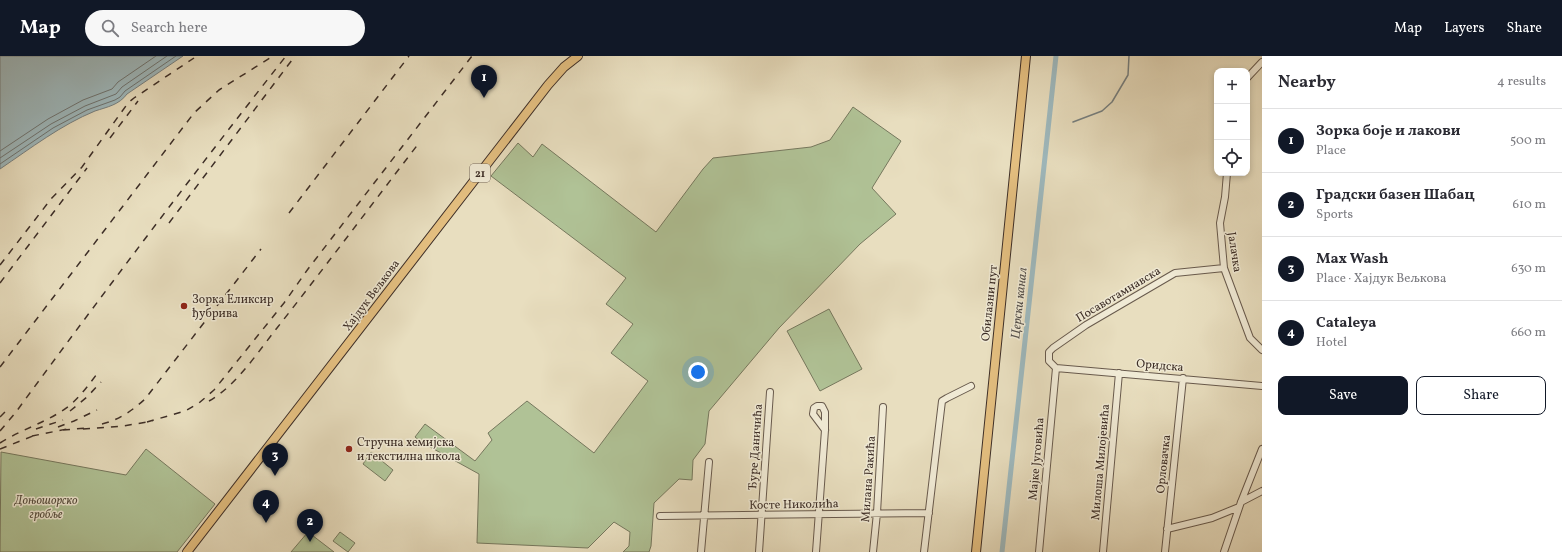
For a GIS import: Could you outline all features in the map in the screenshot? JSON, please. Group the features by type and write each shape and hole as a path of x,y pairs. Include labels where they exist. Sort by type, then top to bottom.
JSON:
{"main road":[{"name":"Хајдук Вељкова","path":"187,552 545,89 564,67 578,56"},
{"name":"Обилазни пут","path":"976,552 1026,56"}],"street":[{"path":"1250,75 1262,62"},
{"name":"Јалачка","path":"1227,176 1225,197 1220,223 1224,268 1250,338 1262,350"},
{"name":"Посавотамнавска","path":"1056,368 1050,361 1049,352 1053,348 1086,326 1175,273 1224,268"},
{"name":"Оридска","path":"1056,368 1262,386"},
{"name":"Мајке Југовића","path":"1039,552 1056,368"},
{"name":"Милоша Милојевића","path":"1103,552 1119,373"},
{"name":"Орловачка","path":"1164,552 1183,378"},
{"path":"924,552 942,402 971,386"},
{"name":"Ђуре Даничића","path":"759,552 770,392"},
{"name":"Милана Ракића","path":"873,552 884,407"},
{"path":"816,552 825,430"},
{"path":"1224,552 1240,505 1262,449"},
{"path":"701,552 709,462"},
{"path":"1167,529 1212,518 1240,505 1262,491"},
{"name":"Косте Николића","path":"660,516 929,513"}],"green space":[{"path":"853,107 901,141 872,188 896,214 860,244 779,328 709,411 705,444 693,460 692,480 679,479 654,503 651,546 649,552 623,552 629,546 630,532 614,522 588,548 477,543 479,474 421,442 415,437 425,424 475,461 492,440 488,433 527,401 594,453 648,381 611,353 633,324 606,304 626,278 491,176 518,143 533,157 542,144 656,232 703,169 713,158 811,147 830,140"},
{"path":"829,309 862,369 820,391 787,331"},
{"name":"Доњошорско гробље","path":"146,449 215,504 177,552 0,552 1,452 126,475"},
{"path":"371,452 393,470 385,481 363,464"},
{"path":"308,532 334,552 291,552"},
{"path":"340,532 355,543 348,552 333,541"}],"water":[{"path":"0,56 183,56 127,94 117,103 95,111 70,123 46,137 0,169"}],"waterway":[{"name":"Церски канал","path":"1002,552 1056,56"},
{"path":"1073,122 1102,111 1112,102 1128,75 1129,56"}],"railway":[{"path":"0,367 194,113 219,90 273,56"},
{"path":"0,431 16,412 183,188 286,56"},
{"path":"169,223 295,56"},
{"path":"289,213 409,56"},
{"path":"147,422 185,411 199,403 214,390 284,303 308,269 472,56"},
{"path":"0,265 51,199 82,167 128,103 194,58"},
{"path":"110,138 138,101"},
{"path":"209,401 229,386 246,368 419,143"},
{"path":"0,283 87,168"},
{"path":"102,424 125,414 145,399 261,249"},
{"path":"0,443 61,412 81,394 100,370"},
{"path":"70,411 87,397 101,382"},
{"path":"58,427 97,410"},
{"path":"0,417 6,411"},
{"path":"36,429 63,420"},
{"path":"83,429 123,426 153,421"},
{"path":"63,430 87,428"},
{"path":"32,436 67,429"},
{"path":"0,449 38,434"}],"place":[{"name":"Зорка боје и лакови","path":"484,98"},
{"name":"Зорка Еликсир ђубрива","path":"184,306"},
{"name":"Стручна хемијска и текстилна школа","path":"349,449"},
{"name":"Max Wash","path":"275,476"},
{"name":"Cataleya","path":"266,523"},
{"name":"Градски базен Шабац","path":"310,542"}]}
